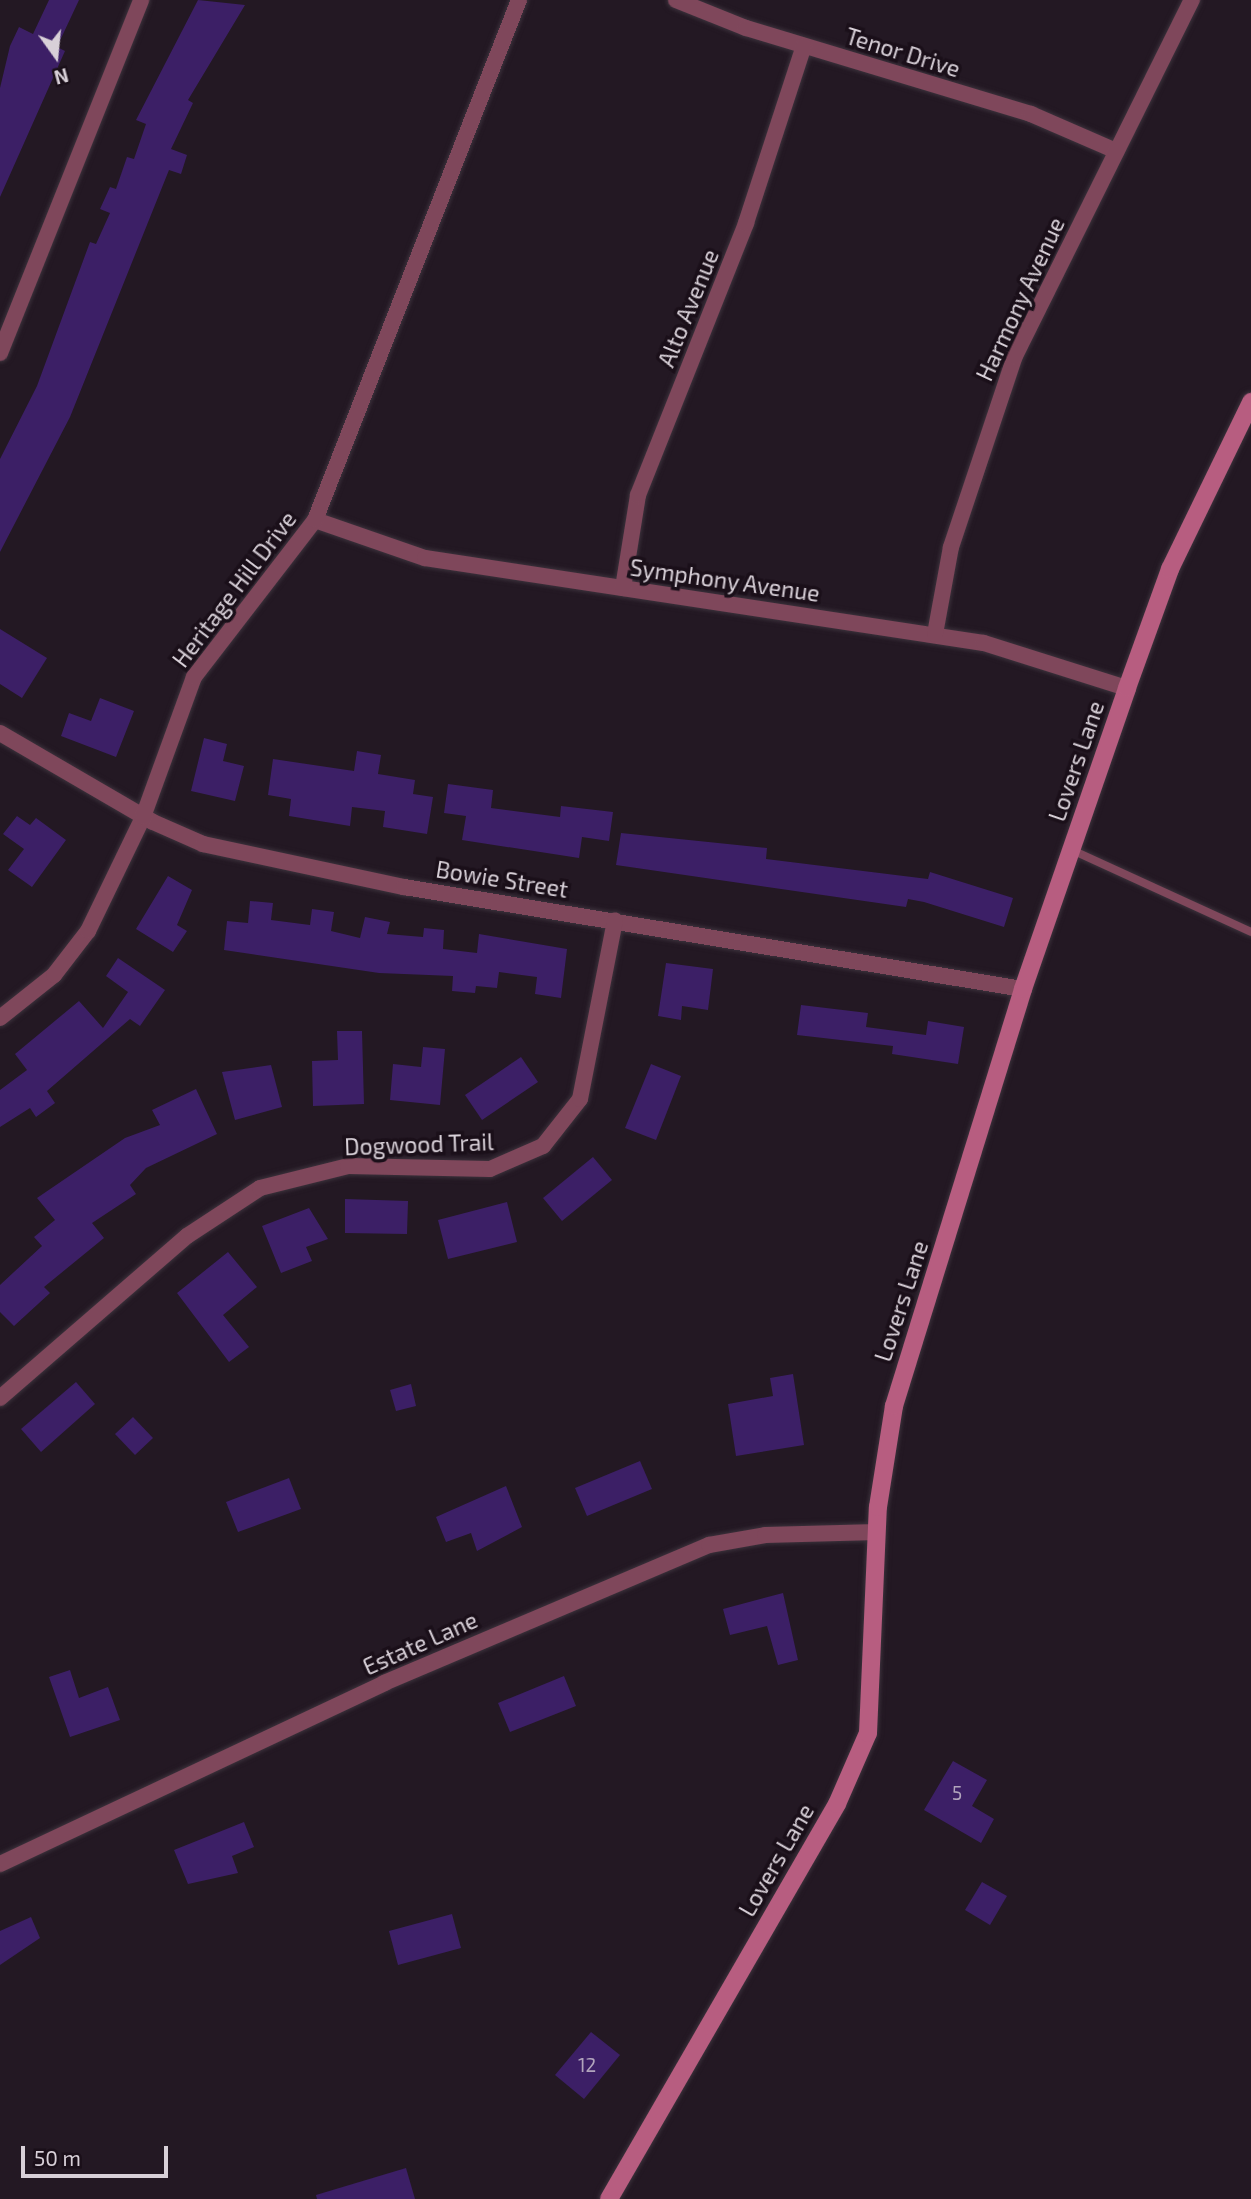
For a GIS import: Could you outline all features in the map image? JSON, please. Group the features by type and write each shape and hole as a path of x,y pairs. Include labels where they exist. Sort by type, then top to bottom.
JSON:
{"street":[{"path":"0,353 141,0"},
{"name":"Heritage Hill Drive","path":"0,1018 54,975 88,931 143,817 194,677 316,520 519,0"},
{"name":"Tenor Drive","path":"676,0 804,46 1031,114 1116,151"},
{"name":"Harmony Avenue","path":"934,634 951,547 1000,393 1192,0"},
{"name":"Alto Avenue","path":"623,588 638,495 746,223 804,46"},
{"name":"Lovers Lane","path":"609,2199 855,1769 873,1694 877,1532 894,1406 1023,989 1127,688 1170,569 1251,402"},
{"name":"Symphony Avenue","path":"316,520 401,554 934,634 1001,647 1127,688"},
{"name":"Bowie Street","path":"0,733 143,817 203,844 328,872 1023,989"},
{"name":"Dogwood Trail","path":"0,1398 187,1236 260,1188 348,1166 490,1169 543,1146 580,1099 615,920"},
{"name":"Estate Lane","path":"0,1864 384,1683 709,1545 765,1535 877,1532"}],"lane":[{"path":"1072,850 1251,932"}],"building":[{"path":"49,0 79,0 57,47 65,51 0,197 0,88 10,46 19,27 33,34"},
{"path":"198,0 245,5 188,100 193,103 171,149 187,155 181,174 169,170 70,417 0,552 0,459 37,386 90,242 96,244 110,213 100,209 110,187 116,189 127,157 134,159 146,124 136,120"},
{"path":"0,629 47,658 22,698 0,684"},
{"path":"100,698 134,711 116,757 61,736 69,713 91,721"},
{"path":"204,738 227,744 223,761 244,766 235,801 191,791"},
{"path":"357,751 381,755 378,774 415,780 413,794 433,797 427,834 383,827 385,811 352,807 350,826 289,816 291,799 268,795 273,759 354,771"},
{"path":"448,784 493,790 491,808 560,817 561,806 613,812 609,841 582,837 579,858 462,840 466,816 444,813"},
{"path":"17,816 30,825 36,818 66,840 32,887 8,870 24,849 3,834"},
{"path":"621,833 767,848 766,859 928,879 930,872 1013,898 1004,927 908,899 906,907 616,865"},
{"path":"168,876 192,890 177,925 187,931 173,952 136,929"},
{"path":"250,901 273,903 271,920 310,925 312,909 334,912 331,931 360,938 365,917 390,922 387,934 423,937 424,928 444,930 443,949 477,953 479,934 567,949 561,998 535,994 537,977 499,972 497,988 476,986 475,993 452,991 453,976 379,973 224,950 227,921 248,923"},
{"path":"118,958 165,990 140,1026 130,1019 47,1091 55,1103 36,1117 30,1108 0,1127 0,1090 27,1070 15,1054 79,1001 103,1028 128,992 106,976"},
{"path":"666,963 713,969 708,1010 682,1006 681,1020 658,1016"},
{"path":"801,1005 868,1013 866,1027 926,1035 928,1021 964,1027 958,1064 892,1054 893,1046 797,1035"},
{"path":"337,1031 362,1031 364,1104 313,1106 312,1061 338,1060"},
{"path":"423,1047 445,1049 440,1105 390,1100 393,1064 421,1067"},
{"path":"521,1057 538,1082 482,1120 465,1095"},
{"path":"651,1064 681,1076 656,1140 625,1128"},
{"path":"271,1065 282,1107 235,1120 222,1072"},
{"path":"196,1089 217,1134 146,1168 130,1185 136,1194 92,1223 104,1238 44,1287 50,1293 14,1326 0,1312 0,1285 42,1246 34,1237 55,1220 37,1198 125,1138 160,1125 152,1110"},
{"path":"593,1157 612,1180 562,1221 543,1198"},
{"path":"345,1199 408,1201 407,1234 345,1233"},
{"path":"507,1202 517,1242 448,1259 438,1220"},
{"path":"309,1208 328,1239 306,1247 312,1261 281,1273 262,1226"},
{"path":"228,1252 257,1287 223,1315 249,1347 229,1362 177,1293"},
{"path":"793,1374 804,1445 736,1456 728,1404 773,1396 770,1378"},
{"path":"76,1382 95,1404 41,1452 21,1429"},
{"path":"411,1384 416,1406 396,1411 390,1390"},
{"path":"133,1417 153,1438 135,1455 115,1434"},
{"path":"640,1461 652,1489 587,1516 575,1488"},
{"path":"289,1478 301,1509 238,1532 226,1502"},
{"path":"506,1486 522,1527 477,1551 471,1533 446,1542 436,1517"},
{"path":"783,1593 798,1660 778,1665 767,1626 730,1635 723,1609"},
{"path":"70,1670 79,1698 108,1687 120,1720 70,1737 49,1677"},
{"path":"564,1676 576,1706 510,1732 498,1703"},
{"path":"953,1761 987,1780 972,1806 994,1819 981,1843 924,1810"},
{"path":"244,1822 254,1847 232,1856 238,1873 188,1884 174,1850"},
{"path":"982,1882 1007,1896 990,1925 965,1910"},
{"path":"452,1914 461,1948 398,1965 389,1931"},
{"path":"31,1917 40,1938 0,1965 0,1931"},
{"path":"591,2032 620,2055 584,2099 555,2075"},
{"path":"406,2168 415,2199 317,2199 316,2195"}]}
